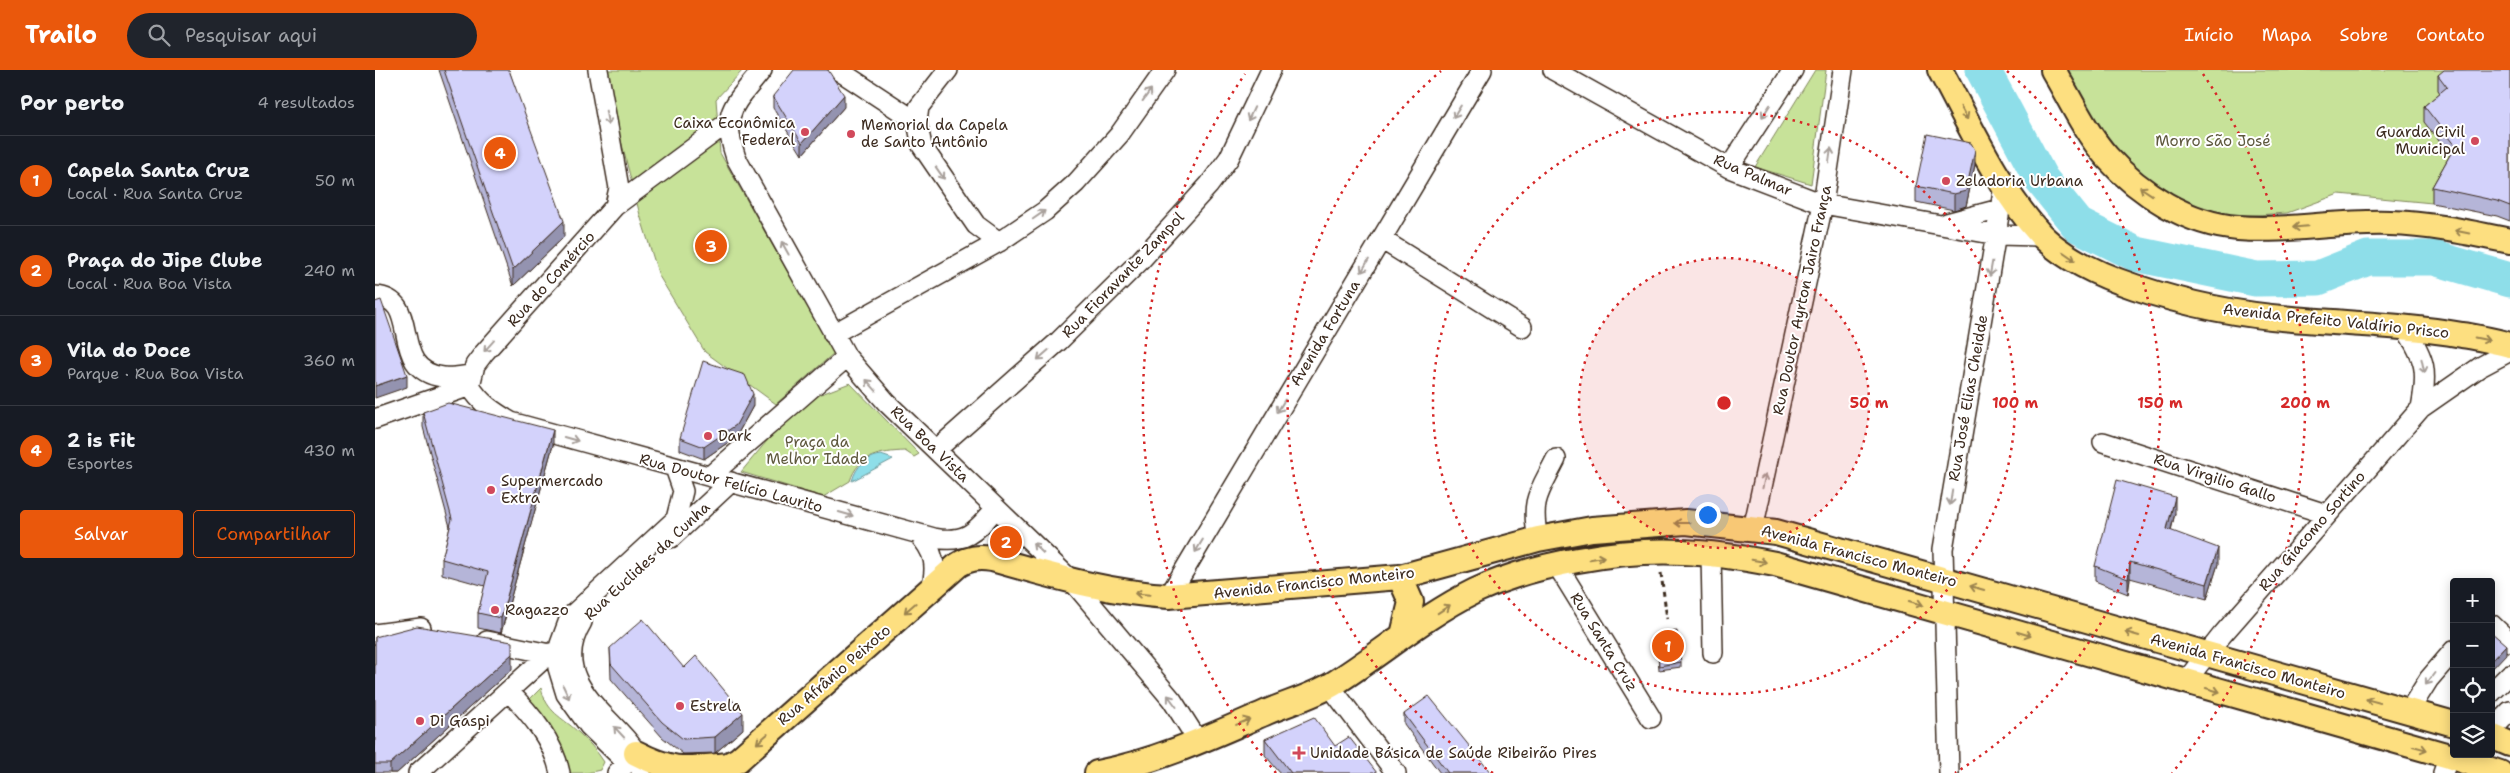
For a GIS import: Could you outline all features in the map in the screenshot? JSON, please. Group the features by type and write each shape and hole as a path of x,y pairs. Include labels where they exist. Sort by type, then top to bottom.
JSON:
{"main road":[{"name":"Avenida Prefeito Valdírio Prisco","path":"1940,70 2002,197 2023,215 2042,236 2072,259 2111,279 2173,299 2228,311 2282,318 2461,334 2510,345"},
{"path":"2053,70 2107,156 2133,183 2168,206 2203,221 2237,228 2289,228 2390,222 2457,230 2510,241"},
{"name":"Avenida Francisco Monteiro","path":"1073,582 1137,594 1169,596 1400,577 1538,539 1633,524 1686,522 1776,532 1943,578 2205,655 2450,722"},
{"name":"Avenida Francisco Monteiro","path":"1097,773 1122,771 1198,742 1330,686 1403,635 1476,591 1499,581 1557,566 1632,553 1658,552 1711,554 1775,564 2185,682 2446,764 2500,773"},
{"name":"Rua Afrânio Peixoto","path":"728,768 958,565 976,558 992,559 1073,582"},
{"path":"1400,577 1411,602 1403,635"},
{"path":"2495,738 2510,744"},
{"path":"638,763 667,770 728,768"}],"street":[{"path":"598,70 619,188 615,206"},
{"name":"Rua do Comércio","path":"470,381 484,353 615,206 730,115 762,70"},
{"path":"838,70 917,122"},
{"path":"947,70 919,106 917,122 922,146 976,225 999,242"},
{"path":"833,334 999,242 1045,211 1076,183 1119,135 1165,70"},
{"name":"Rua Fioravante Zampol","path":"936,450 1059,341 1139,262 1209,185 1229,158 1271,70"},
{"name":"Avenida Fortuna","path":"1169,596 1482,70"},
{"name":"Rua Palmar","path":"1553,70 1729,168 1823,204 1997,235 2042,236"},
{"path":"1729,168 1793,70"},
{"name":"Rua Doutor Ayrton Jairo França","path":"1753,529 1823,204 1843,70"},
{"name":"Rua Boa Vista","path":"730,115 730,141 736,158 847,357 887,403 1073,582 1172,700 1198,742"},
{"name":"Rua Palmar","path":"1941,225 2002,197"},
{"name":"Rua José Elias Cheidde","path":"1949,773 1943,611 1943,549 2002,197"},
{"path":"1381,239 1522,327"},
{"path":"375,296 385,296 393,301 401,311 410,356 425,372 444,378 470,381"},
{"path":"2405,328 2423,361 2426,381 2421,408"},
{"name":"Rua Giacomo Sortino","path":"2185,682 2205,655 2326,514 2421,408 2480,368 2510,351"},
{"path":"710,476 847,357"},
{"path":"375,419 470,381"},
{"name":"Rua Doutor Felício Laurito","path":"470,381 477,398 511,422 918,534 948,541 958,540 969,536 996,508"},
{"name":"Rua Virgilio Gallo","path":"2103,442 2326,514"},
{"path":"1538,539 1533,516 1535,500 1556,458"},
{"path":"418,773 508,691 554,655 561,644 570,617 677,519 683,491 675,468"},
{"name":"Rua Euclides da Cunha","path":"638,763 577,681 573,656 576,638 581,624 602,599 632,574 731,482"},
{"path":"918,534 933,554 936,566 931,589"},
{"path":"1711,554 1713,653"},
{"name":"Rua Santa Cruz","path":"1557,566 1651,718"},
{"path":"375,634 423,628 442,632"},
{"path":"2495,628 2510,642"},
{"path":"472,638 554,655"},
{"path":"554,655 561,680 575,709 623,759 624,766 617,773"},
{"path":"2409,711 2429,679 2450,655"},
{"path":"2495,690 2510,674"},
{"path":"1330,686 1397,773"},
{"path":"508,691 543,732 551,746 560,773"},
{"path":"2495,727 2510,711"}],"path":[{"path":"1658,552 1667,619"}],"green space":[{"path":"603,70 743,70 716,99 720,153 834,353 776,404 705,352 659,276 640,215"},
{"path":"1815,70 1826,70 1811,184 1755,167"},
{"name":"Morro São José","path":"2059,70 2463,70 2447,103 2455,161 2432,203 2339,194 2287,213 2240,216 2186,206 2132,178"},
{"name":"Praça da Melhor Idade","path":"850,383 919,454 914,457 905,451 887,452 871,457 859,465 850,481 823,497 741,472 766,442 811,398"},
{"path":"541,688 551,709 582,735 604,762 600,770 587,773 567,773 527,702"}],"water":[{"path":"881,455 893,459 852,481 862,463"}],"building":[{"path":"444,70 509,70 564,221 513,270"},
{"name":"Caixa Econômica Federal","path":"794,70 828,70 844,95 802,143 773,96"},
{"name":"Guarda Civil Municipal","path":"2444,70 2510,70 2510,206 2497,201 2432,187 2455,146 2424,106 2447,87 2438,75"},
{"name":"Zeladoria Urbana","path":"1927,134 1971,143 1975,150 1966,191 1954,194 1916,186"},
{"path":"381,300 407,375 375,386 375,302"},
{"path":"703,361 745,375 753,394 736,425 704,447 680,438"},
{"name":"Supermercado Extra","path":"448,403 553,430 501,618 478,613 488,572 442,559 452,519 423,412"},
{"path":"2117,480 2175,497 2167,529 2218,548 2207,584 2130,562 2128,579 2095,566"},
{"name":"Estrela","path":"643,619 684,668 696,656 743,713 715,737 683,739 662,722 611,664 610,648"},
{"name":"Di Gaspi","path":"417,626 512,642 512,654 390,764 375,764 375,637"},
{"path":"1677,631 1681,662 1659,666 1657,633"},
{"path":"2495,635 2506,645 2495,657"},
{"path":"1429,696 1491,773 1448,773 1404,714"},
{"path":"1314,717 1335,746 1349,737 1377,773 1291,773 1265,739"}],"waterway":[{"path":"1983,70 2041,179 2078,225 2136,254 2256,279 2318,278 2368,258 2434,258 2510,280"}],"place":[{"name":"Caixa Econômica Federal","path":"805,132"},
{"name":"Memorial da Capela de Santo Antônio","path":"851,134"},
{"name":"Guarda Civil Municipal","path":"2475,141"},
{"name":"2 is Fit","path":"500,153"},
{"name":"Zeladoria Urbana","path":"1946,181"},
{"name":"Vila do Doce","path":"711,246"},
{"name":"Dark","path":"708,436"},
{"name":"Supermercado Extra","path":"491,490"},
{"name":"Praça do Jipe Clube","path":"1006,542"},
{"name":"Ragazzo","path":"495,610"},
{"name":"Capela Santa Cruz","path":"1668,646"},
{"name":"Estrela","path":"680,706"},
{"name":"Di Gaspi","path":"420,721"},
{"name":"Unidade Básica de Saúde Ribeirão Pires","path":"1299,753"}]}
